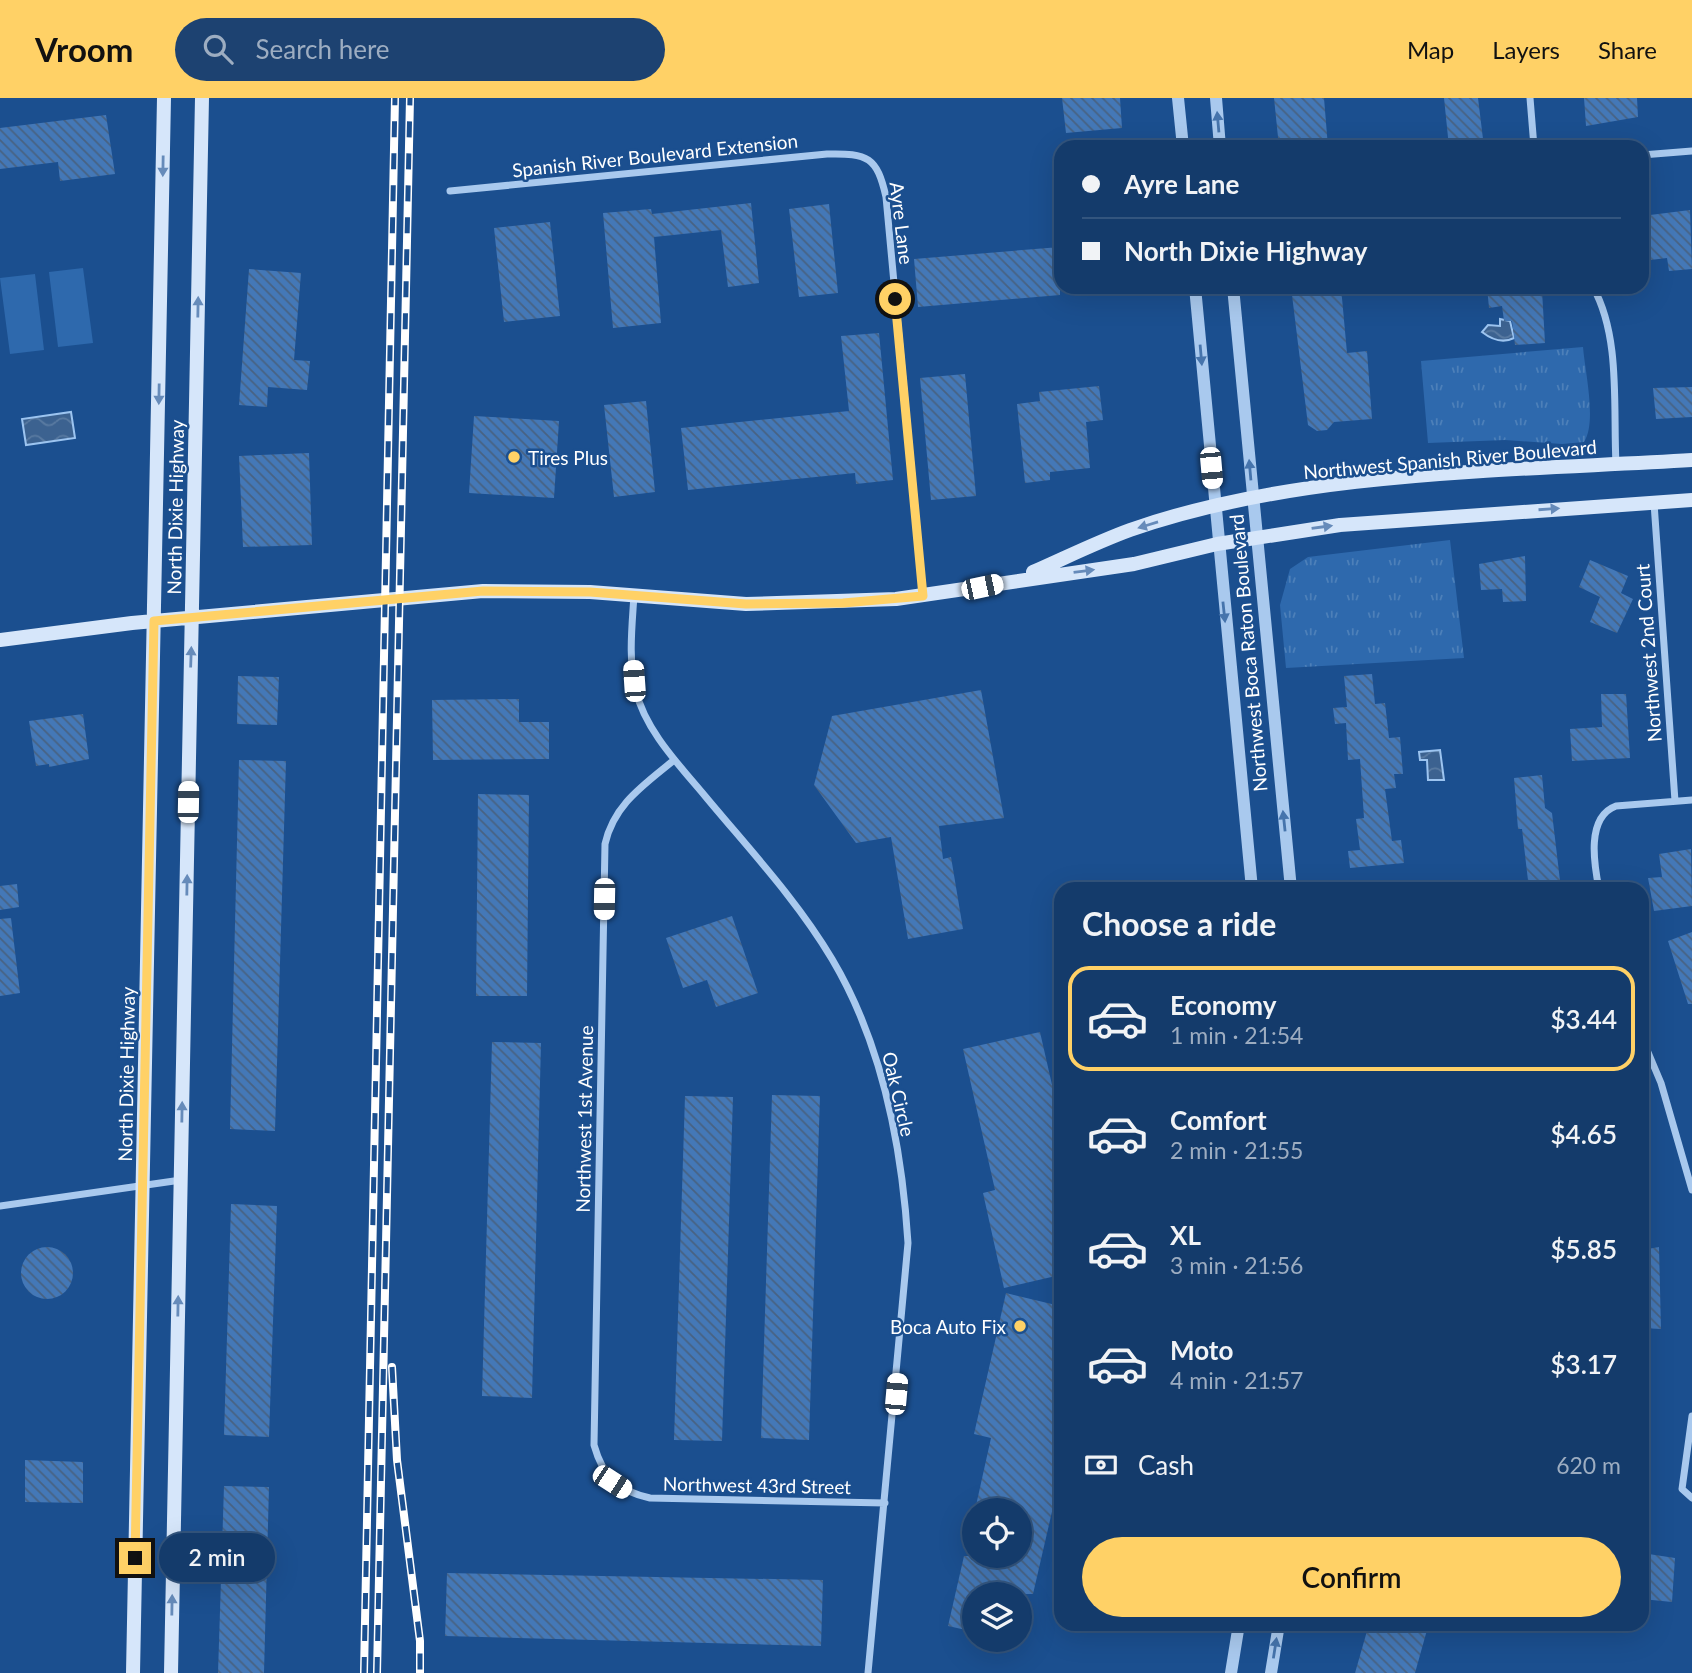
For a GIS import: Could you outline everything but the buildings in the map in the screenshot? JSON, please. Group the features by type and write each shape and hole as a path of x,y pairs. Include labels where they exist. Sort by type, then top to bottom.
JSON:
{"main road":[{"name":"North Dixie Highway","path":"133,1673 164,98"},
{"name":"North Dixie Highway","path":"171,1673 202,98"},
{"name":"Northwest Spanish River Boulevard","path":"1016,580 1129,530 1253,499 1391,480 1692,460"},
{"name":"Northwest Spanish River Boulevard","path":"0,640 193,617 483,591 634,595 783,604 923,596 1134,564 1217,544 1380,521 1692,500"}],"street":[{"path":"1178,98 1182,140"},
{"path":"1216,98 1219,140"},
{"path":"1530,98 1533,140"},
{"path":"1649,154 1692,151"},
{"name":"Spanish River Boulevard Extension","path":"450,191 827,154 862,155"},
{"name":"Ayre Lane","path":"862,155 875,164 886,197 923,596"},
{"name":"Northwest Boca Raton Boulevard","path":"1196,294 1217,544 1251,882"},
{"name":"Northwest Boca Raton Boulevard","path":"1234,294 1255,538 1290,882"},
{"path":"1597,294 1601,301 1611,351 1616,464"},
{"name":"Northwest 2nd Court","path":"1654,503 1675,801"},
{"name":"Oak Circle","path":"634,595 631,635 636,692 646,715 674,760 813,929 855,1002 879,1070 905,1201 908,1243 868,1673"},
{"name":"Northwest 1st Avenue","path":"630,1494 612,1482 599,1465 594,1445 605,844 609,823 621,805 674,760"},
{"path":"1598,882 1595,840 1599,821 1606,810 1616,806 1692,800"},
{"path":"1649,1055 1661,1083 1692,1190"},
{"path":"0,1206 181,1180"},
{"path":"1692,1416 1683,1492 1692,1498"},
{"name":"Northwest 43rd Street","path":"630,1494 650,1498 885,1503"},
{"path":"1231,1673 1238,1631"},
{"path":"1271,1673 1278,1631"}],"green space":[{"path":"83,268 93,343 58,347 49,272"},
{"path":"35,274 44,350 10,354 0,278"},
{"path":"1583,347 1590,410 1588,433 1584,442 1562,444 1505,440 1428,443 1421,361"},
{"path":"1450,540 1464,658 1286,668 1280,605 1290,569 1308,557"}],"water":[{"path":"1500,319 1510,321 1514,338 1497,340 1482,332 1488,325 1500,326"},
{"path":"71,412 75,438 26,445 22,419"},
{"path":"1440,750 1444,780 1428,780 1427,760 1420,760 1419,752"}],"railway":[{"path":"364,1673 395,98"},
{"path":"377,1673 410,98"},
{"path":"392,1367 397,1460 420,1641 420,1673"}],"place":[{"name":"Tires Plus","path":"514,457"},
{"name":"Boca Auto Fix","path":"1020,1326"}],"route":[{"path":"135,1558 154,621 483,591 590,592 746,604 843,603 923,596 895,299"}]}
